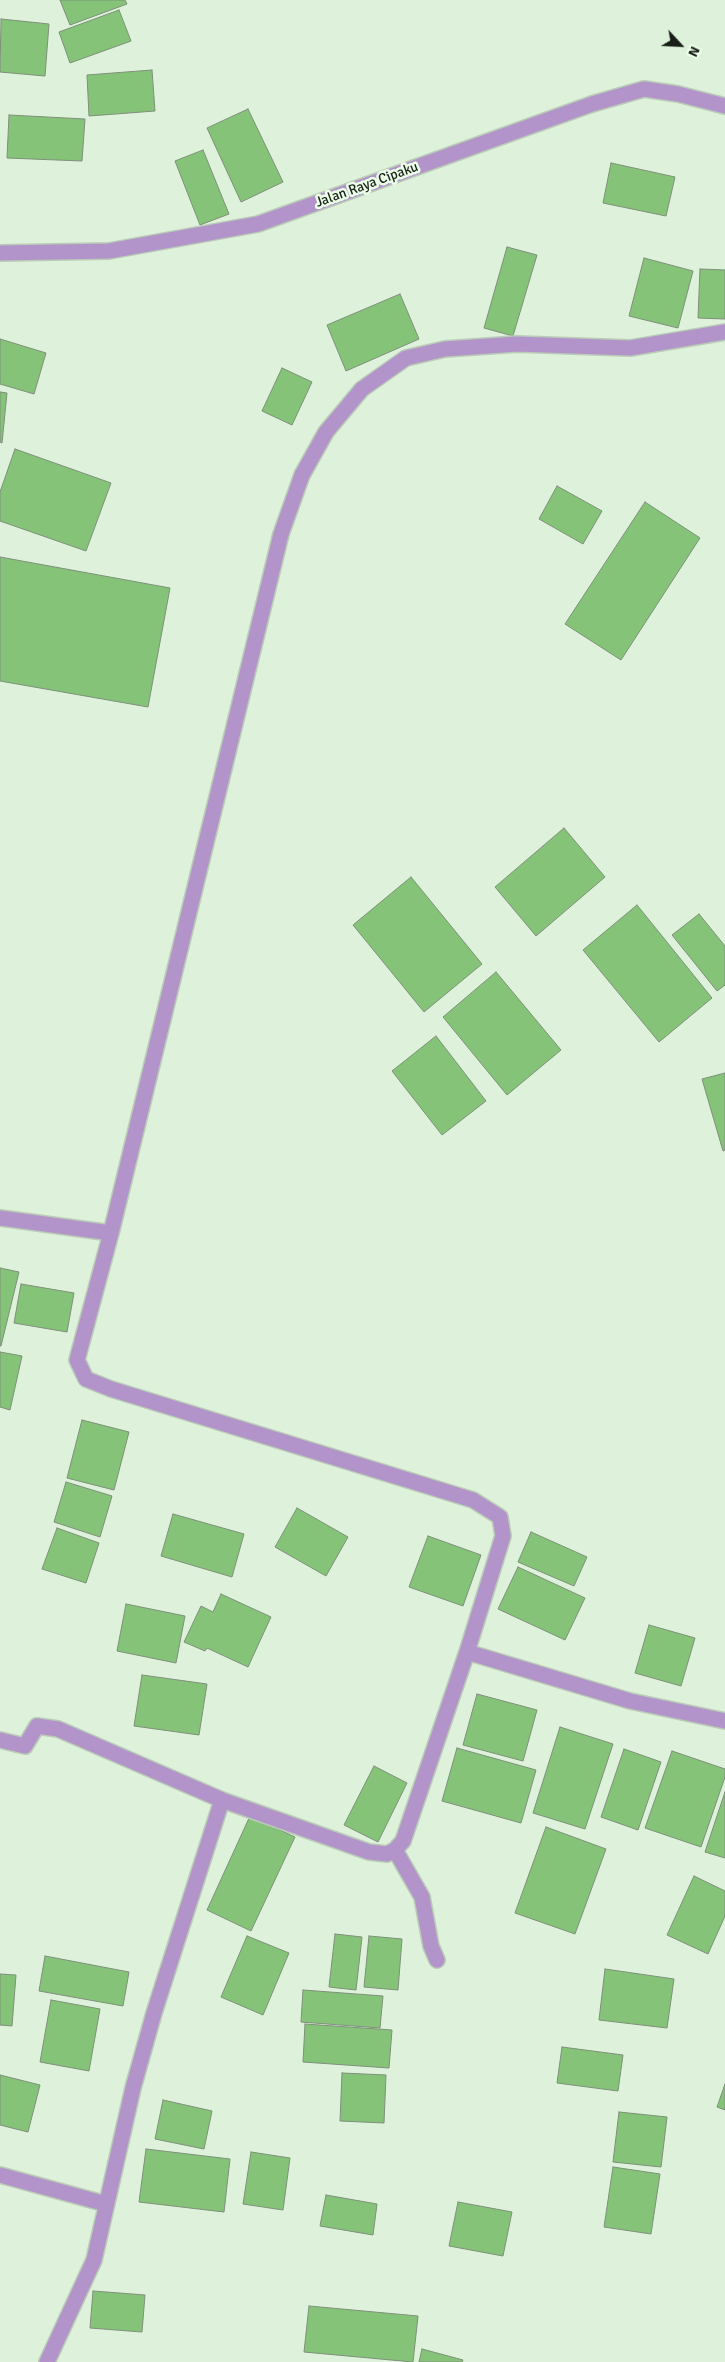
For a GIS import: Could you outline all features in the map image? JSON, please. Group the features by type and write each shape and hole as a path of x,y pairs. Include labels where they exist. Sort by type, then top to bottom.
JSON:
{"street":[{"name":"Jalan Raya Cipaku","path":"0,253 108,251 258,224 592,104 644,89 678,94 725,106"},
{"path":"0,1740 25,1746 37,1726 58,1729 222,1800 368,1852 378,1854 395,1850 403,1841 504,1536 500,1517 474,1500 120,1392 86,1379 77,1360 111,1234 281,534 302,475 326,432 362,389 406,358 445,349 517,344 630,348 725,332"},
{"path":"0,1218 111,1234"},
{"path":"467,1652 630,1701 725,1721"},
{"path":"47,2362 94,2260 133,2088 154,2013 222,1800"},
{"path":"395,1850 422,1897 431,1946 437,1960"},
{"path":"0,2175 106,2204"}],"building":[{"path":"60,0 125,0 127,4 70,25"},
{"path":"119,10 131,41 70,63 59,32"},
{"path":"1,19 49,24 45,76 0,72"},
{"path":"152,70 155,111 89,116 87,75"},
{"path":"248,109 283,182 241,202 207,128"},
{"path":"9,115 85,119 82,161 7,158"},
{"path":"203,150 229,214 200,225 175,161"},
{"path":"611,163 675,177 666,216 603,203"},
{"path":"507,247 537,255 513,336 484,328"},
{"path":"644,258 693,271 678,328 629,316"},
{"path":"700,269 725,270 725,319 698,318"},
{"path":"400,294 419,339 346,371 327,325"},
{"path":"0,339 46,353 34,394 0,384"},
{"path":"282,368 312,382 292,425 262,411"},
{"path":"0,392 7,393 2,443 0,442"},
{"path":"15,449 111,483 86,551 0,521 0,492"},
{"path":"557,486 602,511 583,544 539,519"},
{"path":"645,502 700,538 621,660 565,624"},
{"path":"0,557 170,588 148,707 0,681"},
{"path":"564,828 605,877 536,936 495,887"},
{"path":"411,877 482,964 424,1012 353,925"},
{"path":"637,905 712,998 659,1042 583,950"},
{"path":"699,914 725,946 725,985 717,991 672,935"},
{"path":"496,972 561,1050 507,1095 443,1017"},
{"path":"436,1036 486,1101 442,1135 392,1071"},
{"path":"725,1073 725,1150 723,1151 702,1079"},
{"path":"0,1268 19,1272 1,1346 0,1346"},
{"path":"21,1284 74,1293 67,1332 14,1323"},
{"path":"0,1352 22,1356 10,1410 0,1407"},
{"path":"82,1420 129,1432 114,1490 67,1478"},
{"path":"66,1482 112,1496 100,1537 54,1522"},
{"path":"297,1508 348,1537 326,1576 275,1547"},
{"path":"173,1514 244,1534 232,1577 161,1556"},
{"path":"57,1528 99,1543 86,1583 42,1569"},
{"path":"531,1532 587,1557 574,1586 518,1562"},
{"path":"428,1536 481,1555 463,1606 409,1587"},
{"path":"518,1567 585,1598 565,1640 498,1609"},
{"path":"221,1594 271,1617 248,1667 207,1648 205,1651 184,1642 201,1606 213,1612"},
{"path":"126,1604 185,1616 176,1663 117,1651"},
{"path":"649,1625 695,1638 681,1686 635,1673"},
{"path":"142,1675 207,1684 199,1735 134,1726"},
{"path":"477,1694 537,1710 523,1761 463,1745"},
{"path":"560,1727 613,1744 585,1829 533,1813"},
{"path":"457,1748 536,1770 521,1823 442,1801"},
{"path":"624,1749 661,1762 638,1830 601,1817"},
{"path":"672,1751 725,1769 725,1777 701,1847 645,1828"},
{"path":"374,1766 407,1783 378,1842 344,1825"},
{"path":"725,1792 725,1858 705,1852"},
{"path":"250,1816 295,1837 251,1931 207,1910"},
{"path":"546,1827 606,1849 575,1934 515,1913"},
{"path":"694,1876 725,1891 725,1916 708,1954 667,1935"},
{"path":"335,1934 362,1937 356,1990 329,1987"},
{"path":"247,1936 289,1953 263,2015 221,1997"},
{"path":"369,1936 402,1939 398,1990 364,1987"},
{"path":"45,1956 129,1972 123,2006 39,1991"},
{"path":"605,1969 674,1979 667,2028 599,2020"},
{"path":"0,1974 16,1975 12,2026 0,2025"},
{"path":"303,1990 383,1996 380,2028 301,2022"},
{"path":"51,2000 100,2009 89,2071 40,2062"},
{"path":"305,2024 392,2030 389,2068 303,2062"},
{"path":"562,2047 623,2055 618,2091 557,2083"},
{"path":"342,2073 386,2075 384,2123 340,2121"},
{"path":"0,2075 40,2085 28,2132 0,2125"},
{"path":"725,2084 725,2110 717,2107"},
{"path":"163,2100 212,2111 204,2149 155,2139"},
{"path":"619,2112 667,2117 661,2167 613,2162"},
{"path":"146,2149 230,2159 224,2212 139,2202"},
{"path":"251,2152 290,2158 283,2210 243,2204"},
{"path":"613,2167 660,2174 651,2234 604,2227"},
{"path":"326,2195 377,2204 373,2235 320,2226"},
{"path":"458,2202 512,2212 503,2256 449,2246"},
{"path":"93,2291 145,2295 142,2332 90,2328"},
{"path":"309,2306 418,2316 413,2362 304,2352"},
{"path":"422,2349 463,2360 462,2362 419,2362"}]}
